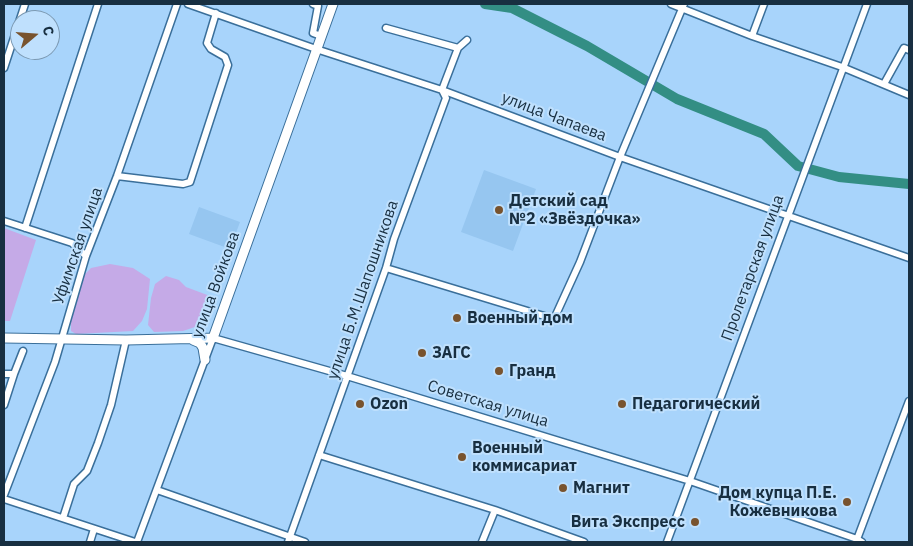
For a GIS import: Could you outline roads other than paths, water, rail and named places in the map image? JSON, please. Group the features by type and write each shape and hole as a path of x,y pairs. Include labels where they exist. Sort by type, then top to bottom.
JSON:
{"main road":[{"name":"улица Войкова","path":"213,338 333,4"},
{"path":"188,339 205,335 221,315"},
{"name":"Советская улица","path":"4,338 126,340 213,338"},
{"path":"188,339 200,343 205,360"}],"street":[{"path":"4,68 25,4"},
{"path":"24,228 98,4"},
{"name":"Уфимская улица","path":"4,497 63,339 86,256 117,176 177,4"},
{"name":"улица Чапаева","path":"188,4 316,49 442,90 620,157 909,258"},
{"path":"313,4 318,6 313,32 321,36"},
{"path":"672,4 684,6 752,36 842,67 909,95"},
{"path":"752,36 764,4"},
{"name":"Пролетарская улица","path":"667,542 866,4"},
{"path":"386,268 554,319 580,262 620,157 684,6"},
{"path":"117,176 183,184 190,182 228,65 226,57 210,49 207,43 216,14"},
{"path":"386,28 458,48"},
{"name":"улица Б.М.Шапошникова","path":"289,540 446,98 442,90 458,48 467,40"},
{"path":"884,84 904,48 909,50"},
{"path":"4,221 72,243 86,256"},
{"name":"Советская улица","path":"213,338 347,376 690,481 858,541"},
{"name":"улица Войкова","path":"136,542 213,338"},
{"path":"63,518 74,484 87,471 98,443 111,405 126,340"},
{"path":"4,405 23,351"},
{"path":"4,374 14,374"},
{"path":"858,541 909,401"},
{"path":"319,455 495,510 584,542"},
{"path":"156,490 289,540 305,542"},
{"path":"4,497 136,542"},
{"path":"482,542 495,510"},
{"path":"90,542 94,529"}],"waterway":[{"path":"485,4 512,8 587,46 677,99 764,134 798,166 839,177 909,184"}],"place":[{"name":"Детский сад №2 «Звёздочка»","path":"499,210"},
{"name":"Военный дом","path":"457,318"},
{"name":"ЗАГС","path":"422,353"},
{"name":"Гранд","path":"499,371"},
{"name":"Ozon","path":"360,404"},
{"name":"Педагогический","path":"622,404"},
{"name":"Военный коммисариат","path":"462,457"},
{"name":"Магнит","path":"563,488"},
{"name":"Дом купца П.Е. Кожевникова","path":"847,502"},
{"name":"Вита Экспресс","path":"695,522"}]}
